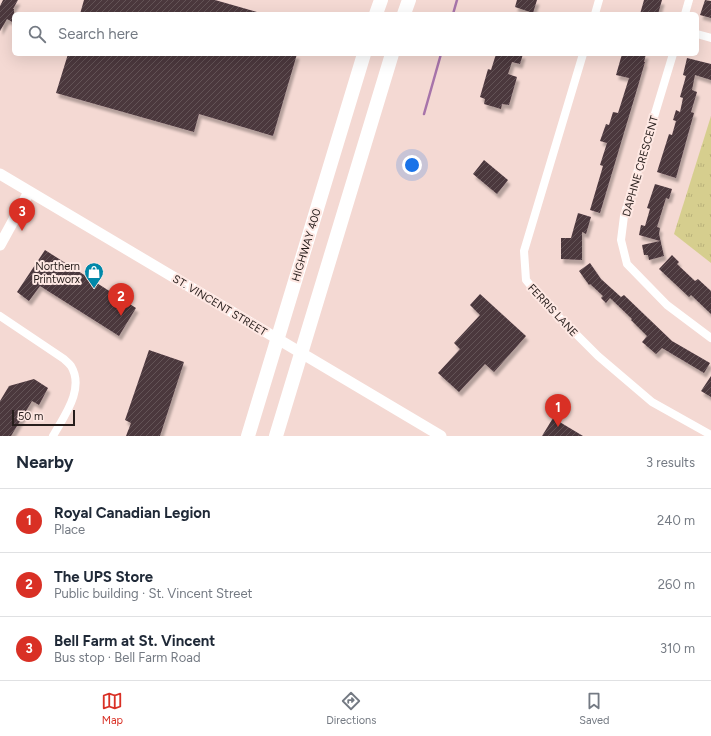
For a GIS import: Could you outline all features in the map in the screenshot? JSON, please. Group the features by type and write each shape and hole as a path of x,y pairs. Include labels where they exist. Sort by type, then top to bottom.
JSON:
{"highway":[{"path":"377,12 381,0"},
{"path":"405,12 408,0"},
{"name":"HIGHWAY 400","path":"248,436 363,56"},
{"path":"276,436 391,56"}],"main road":[{"name":"ST. VINCENT STREET","path":"0,174 441,436"},
{"path":"0,245 29,192"}],"street":[{"path":"596,12 599,0"},
{"path":"686,12 689,0"},
{"path":"699,35 711,38"},
{"name":"FERRIS LANE","path":"582,56 524,251 526,280 546,304 603,361 652,402 711,436"},
{"name":"DAPHNE CRESCENT","path":"672,56 624,216 621,240 627,264 667,305 711,338"},
{"path":"0,316 64,359 70,366 74,375 74,395 70,406 53,436"}],"green space":[{"path":"711,116 711,263 674,234"}],"building":[{"path":"3,0 18,0 13,9 14,12 12,12 12,22 7,19 0,31 0,6"},
{"path":"84,0 215,0 257,12 81,12"},
{"path":"517,0 537,0 533,12 515,7"},
{"path":"644,0 662,0 659,12 641,12"},
{"path":"705,0 711,1 711,18 700,15"},
{"path":"67,56 296,56 273,136 199,114 194,132 56,93"},
{"path":"495,56 522,56 520,64 512,62 508,74 517,77 509,105 502,104 501,109 484,104 485,99 480,97 488,69 491,70"},
{"path":"621,56 646,56 600,213 590,210 603,166 600,165 607,143 600,141 606,124 609,125 613,112 618,113 629,78 616,75"},
{"path":"687,58 711,64 711,80 695,75 692,90 697,92 691,112 694,113 676,178 657,172 669,134 672,135 676,121 673,120 676,110 680,112 683,98 680,97 686,76 683,75"},
{"path":"484,160 508,180 497,194 473,174"},
{"path":"655,184 672,189 669,199 666,198 657,227 660,228 659,234 664,256 649,260 648,255 644,255 642,245 660,241 639,235 641,225 645,226 650,209 647,208"},
{"path":"578,213 591,217 586,234 582,232 582,260 561,259 561,238 571,238"},
{"path":"45,250 136,308 119,336 40,286 29,301 17,292"},
{"path":"672,255 679,262 677,264 695,281 698,279 711,291 711,314 691,295 689,297 659,269"},
{"path":"590,263 601,279 621,297 624,295 672,341 710,363 704,373 662,348 656,354 642,342 647,336 631,320 632,319 610,298 606,303 601,298 603,296 590,284 589,285 579,271"},
{"path":"480,294 526,336 494,372 485,364 459,392 438,373 460,349 454,343 480,315 470,305"},
{"path":"149,350 184,362 160,436 126,436 131,423 125,420"},
{"path":"711,376 711,397 701,391"},
{"path":"34,379 48,388 39,405 32,401 11,436 0,436 0,401 9,386"},
{"path":"553,418 583,436 542,436"}],"waterway":[{"path":"454,12 457,0"},
{"path":"424,114 440,56"}],"place":[{"name":"Bell Farm at St. Vincent","path":"22,231"},
{"name":"Northern Printworx","path":"94,289"},
{"name":"The UPS Store","path":"121,316"},
{"name":"Royal Canadian Legion","path":"558,427"}]}
